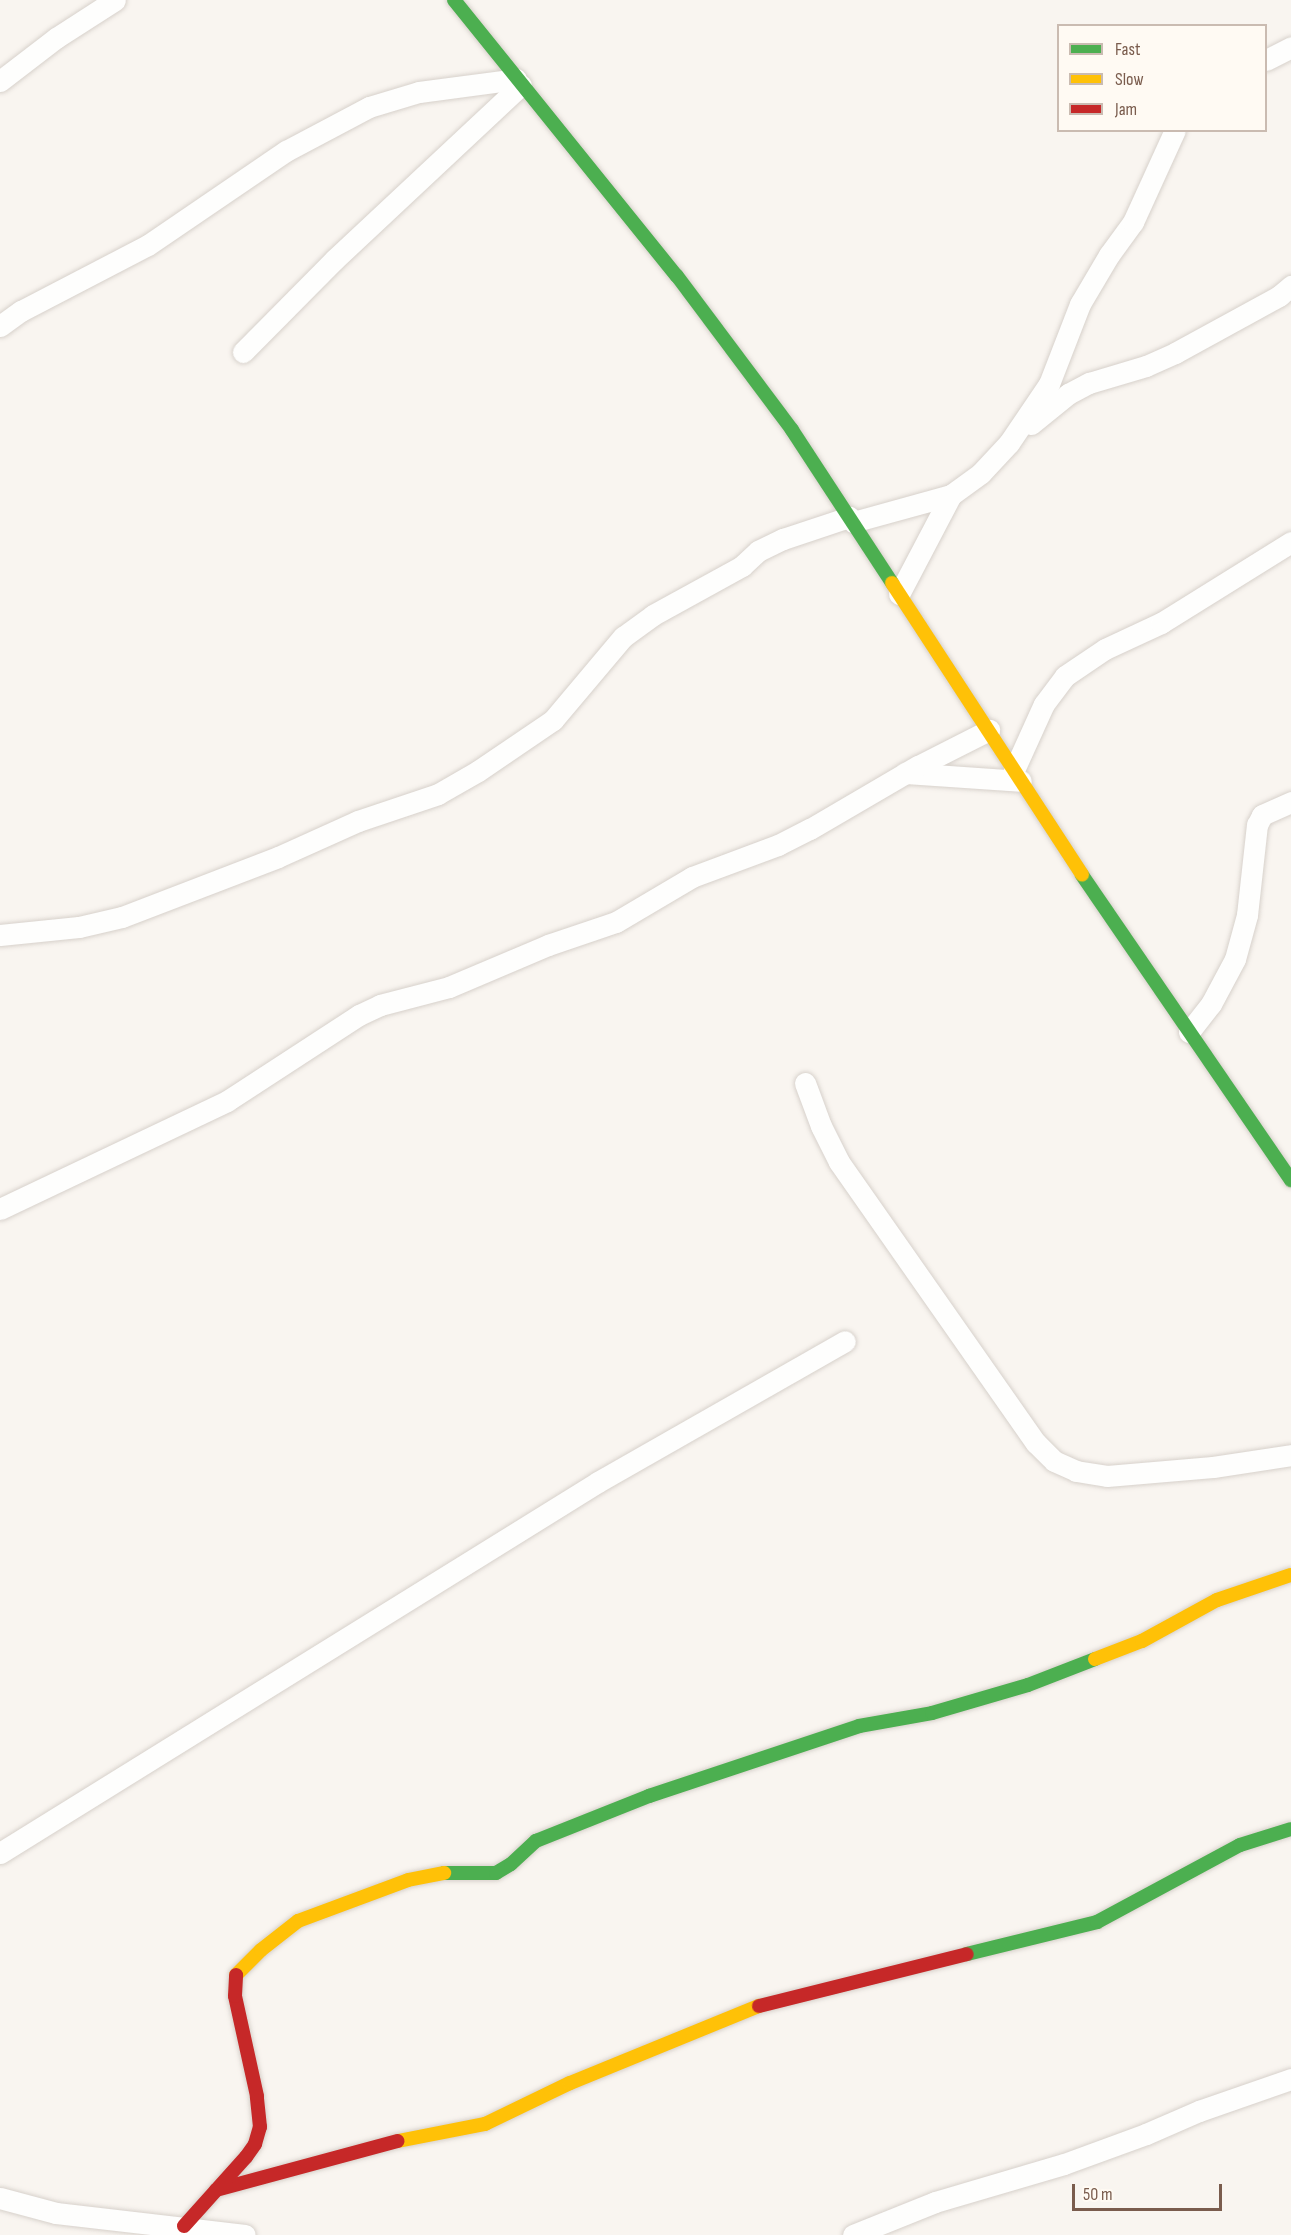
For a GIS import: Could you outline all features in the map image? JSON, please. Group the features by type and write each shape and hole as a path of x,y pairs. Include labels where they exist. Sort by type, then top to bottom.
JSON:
{"street":[{"path":"0,81 56,38 115,0"},
{"path":"454,0 676,276 792,430 1118,930 1291,1180"},
{"path":"1267,59 1291,47"},
{"path":"0,327 21,311 148,245 286,150 369,106 419,92 518,82"},
{"path":"243,352 334,260 518,82"},
{"path":"1009,443 1049,384 1080,304 1109,255 1133,222 1174,132"},
{"path":"0,935 58,930 123,917 278,856 358,821 438,794 478,771 553,720 623,637 652,615 742,566 758,551 851,519 951,495 981,473 1009,443 1068,394 1089,383 1146,366 1175,353 1279,296 1291,286"},
{"path":"900,594 951,495"},
{"path":"1018,776 1044,704 1065,676 1105,649 1161,623 1291,542"},
{"path":"0,1209 227,1101 359,1015 380,1005 449,987 548,945 616,922 692,877 778,845 810,829 905,773 988,730"},
{"path":"905,773 1018,776"},
{"path":"1189,1032 1211,1004 1235,959 1247,915 1257,825 1262,815 1291,802"},
{"path":"805,1083 821,1126 839,1162 1036,1443 1054,1461 1084,1473 1107,1476 1213,1467 1291,1455"},
{"path":"0,1853 598,1482 845,1341"},
{"path":"184,2226 246,2157 255,2144 260,2127 257,2096 235,1996 236,1975 282,1931 298,1921 408,1880 442,1873 496,1873 511,1864 536,1841 649,1796 860,1726 932,1713 1028,1685 1142,1641 1217,1600 1291,1575"},
{"path":"216,2190 418,2136 484,2124 570,2083 661,2047 747,2009 1097,1922 1240,1845 1291,1829"},
{"path":"853,2235 935,2202 1064,2164 1146,2134 1198,2111 1291,2079"},
{"path":"0,2198 56,2213 184,2226 245,2235"}],"traffic: fast":[{"path":"454,0 677,276 792,430 892,583"},
{"path":"1082,875 1291,1180"},
{"path":"444,1873 496,1873 511,1864 536,1841 649,1796 859,1726 932,1713 1028,1685 1095,1659"},
{"path":"967,1954 1097,1922 1240,1845 1291,1829"}],"traffic: slow":[{"path":"892,583 1082,875"},
{"path":"1095,1659 1142,1641 1217,1600 1291,1575"},
{"path":"236,1975 261,1950 298,1921 408,1880 444,1873"},
{"path":"398,2141 485,2124 570,2083 759,2006"}],"traffic: jam":[{"path":"759,2006 967,1954"},
{"path":"184,2226 246,2157 255,2144 260,2127 257,2096 235,1996 236,1975"},
{"path":"216,2190 398,2141"}]}
